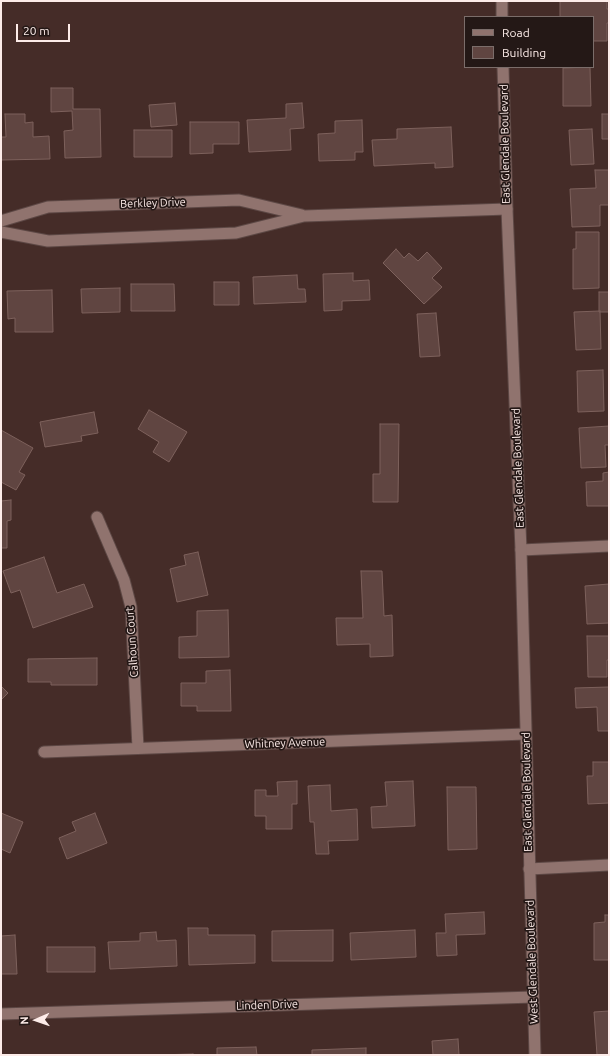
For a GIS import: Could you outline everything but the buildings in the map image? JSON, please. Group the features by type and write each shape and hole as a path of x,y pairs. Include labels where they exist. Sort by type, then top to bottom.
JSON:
{"street":[{"path":"502,1 502,16"},
{"name":"East Glendale Boulevard","path":"503,68 507,209 521,550 529,869"},
{"name":"Berkley Drive","path":"1,221 48,207 239,200 304,216"},
{"name":"Berkley Drive","path":"1,232 48,241 236,233 304,216 507,209"},
{"name":"Calhoun Court","path":"97,517 124,580 131,607 138,748"},
{"path":"521,550 609,546"},
{"name":"Whitney Avenue","path":"44,752 525,734"},
{"path":"529,869 609,866"},
{"name":"West Glendale Boulevard","path":"529,869 535,1055"},
{"name":"Linden Drive","path":"1,1014 533,997"}]}
